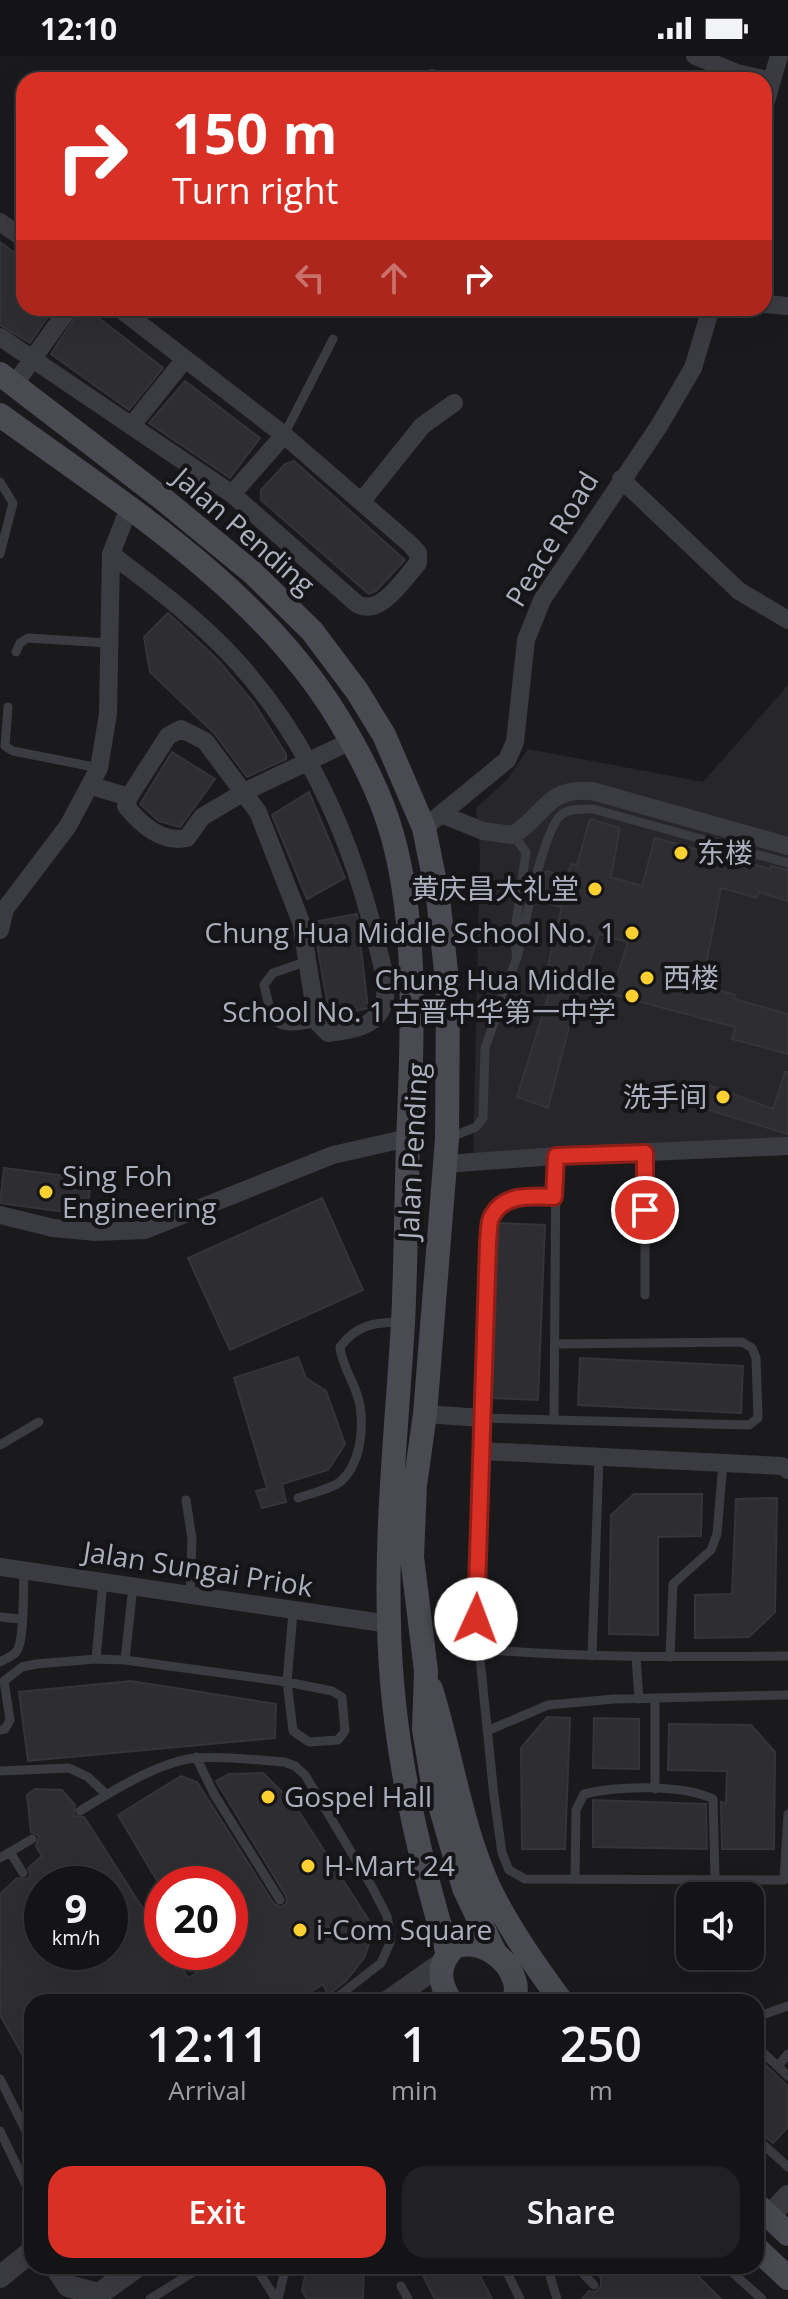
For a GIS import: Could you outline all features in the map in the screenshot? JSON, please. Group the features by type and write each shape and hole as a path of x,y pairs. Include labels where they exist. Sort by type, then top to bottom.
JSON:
{"main road":[{"name":"Jalan Pending","path":"7,380 253,573 312,631 357,691 433,821 448,990 447,1139 425,1414 415,1485 412,1557 426,1671 424,1729 432,1778 464,1888 515,1992"},
{"name":"Jalan Pending","path":"0,415 129,508 232,592 286,650 335,713 367,770 387,818 402,875 410,990 403,1322 392,1484 389,1624 398,1744 444,1959 441,1978 448,1994"},
{"path":"426,1671 455,1785 488,1884 514,1931 557,1994"},
{"path":"444,1959 464,1944 475,1944 495,1953"},
{"path":"764,2212 788,2234"},
{"path":"764,2256 788,2278"}],"street":[{"path":"695,56 735,72"},
{"path":"772,78 779,56"},
{"path":"7,380 32,361 63,316"},
{"path":"0,337 232,494 366,609 377,607 418,563 418,553 284,435 129,316"},
{"path":"699,316 705,327"},
{"name":"Peace Road","path":"433,821 507,760 515,742 526,640 542,600 659,426 693,368 708,316"},
{"path":"132,425 185,359"},
{"path":"361,502 422,426 454,403"},
{"path":"232,494 284,435"},
{"path":"621,479 739,591 788,620"},
{"path":"0,930 2,908 68,826 99,768 108,714 111,554 129,508"},
{"path":"111,554 181,607 239,664 277,712 308,763 331,806 363,886 384,972 385,1002 380,1014 358,1029 328,1033 317,1022 301,922 258,812 244,792 205,741 181,729 168,736 126,806 151,830 176,840 187,838 202,817 244,792 308,763 351,741"},
{"path":"92,786 129,797"},
{"path":"433,821 513,835 526,827 551,797 572,789 592,791 788,846"},
{"path":"384,987 410,990"},
{"path":"0,1215 53,1228 96,1232 145,1230 333,1155 408,1138"},
{"path":"445,1164 788,1146"},
{"path":"425,1414 482,1418 481,1451 782,1466 788,1470"},
{"name":"Jalan Sungai Priok","path":"0,1567 389,1624"},
{"path":"398,1994 444,1959"},
{"path":"764,2209 788,2196"},
{"path":"0,2260 24,2254"},
{"path":"0,2277 24,2257"},
{"path":"60,2274 68,2286 95,2297 127,2274"}],"lane":[{"path":"284,435 333,339"},
{"path":"0,482 13,503 0,554"},
{"path":"16,652 20,643 28,638 108,643"},
{"path":"8,707 5,746 13,751 99,768"},
{"path":"447,1139 476,1127 483,1118 485,1048 517,957 547,839 561,814 576,809 593,809 788,863"},
{"path":"513,835 526,852 514,938 517,957"},
{"path":"305,962 273,973 264,985 272,1017 279,1026 288,1029 317,1022"},
{"path":"645,1153 645,1295"},
{"path":"554,1420 556,1156"},
{"path":"554,1197 521,1196 505,1203 491,1216 482,1418 749,1425 758,1418 756,1358 752,1348 742,1342 555,1344"},
{"path":"298,1498 338,1484 354,1466 360,1439 360,1405 342,1362 340,1347 347,1337 366,1325 403,1322"},
{"path":"0,1445 39,1422"},
{"path":"481,1451 476,1619 502,1853 509,1870 525,1879 715,1877 786,1880 788,1814"},
{"path":"592,1656 599,1457"},
{"path":"670,1657 673,1584 711,1550 717,1534 723,1463"},
{"path":"186,1500 192,1539 190,1594"},
{"path":"0,1662 16,1652 22,1641 20,1619 24,1570"},
{"path":"96,1659 103,1582"},
{"path":"125,1660 133,1586"},
{"path":"0,1730 5,1729 10,1720 4,1681 22,1667 96,1659 125,1660 287,1682 332,1691 342,1697 345,1731 338,1740 309,1742 293,1731 287,1682 293,1612"},
{"path":"0,1617 20,1619"},
{"path":"479,1649 636,1657 788,1656"},
{"path":"636,1657 639,1699"},
{"path":"487,1731 548,1705 655,1698 788,1695"},
{"path":"655,1698 655,1789"},
{"path":"196,1757 214,1794 280,1900"},
{"path":"80,1811 106,1794 172,1763 196,1757 284,1762 295,1766 305,1775 387,1916 390,1943 387,1954 381,1963 341,1994"},
{"path":"0,1771 69,1768 88,1777 106,1794"},
{"path":"575,1878 576,1810 584,1794 655,1789 699,1793 713,1799 715,1877"},
{"path":"0,1858 32,1839"},
{"path":"10,1852 23,1873"},
{"path":"764,2014 788,2006"},
{"path":"764,2053 788,2076"},
{"path":"778,2066 788,2054"},
{"path":"0,2079 24,2127"},
{"path":"0,2131 24,2181"},
{"path":"764,2145 787,2164"},
{"path":"150,2299 190,2274"},
{"path":"260,2274 277,2299"},
{"path":"277,2299 284,2274"},
{"path":"508,2274 520,2299"},
{"path":"549,2274 557,2299"},
{"path":"584,2274 594,2285"},
{"path":"734,2274 762,2299"},
{"path":"401,2286 408,2299"}],"shaded area":[{"name":"Chung Hua Middle School No. 1 古晋中华第一中学","path":"788,685 788,1140 473,1162 480,851 476,808 507,780 528,749 703,782"}],"building":[{"path":"0,242 16,254 16,316 49,316 30,343 0,325"},
{"path":"76,316 96,316 163,368 129,410 51,354"},
{"path":"185,381 260,438 230,478 149,423"},
{"path":"294,461 405,560 376,591 369,594 261,500 261,490 285,464"},
{"path":"168,613 218,660 254,703 286,754 286,759 247,777 215,734 150,672 144,637"},
{"path":"172,752 215,779 180,827 159,821 140,804"},
{"path":"309,792 345,878 307,899 272,815"},
{"path":"590,819 620,828 611,877 642,886 655,838 770,869 771,866 788,870 788,901 759,892 757,898 721,888 702,985 735,995 734,999 788,1014 788,1054 732,1039 735,1027 611,994 628,942 599,934 582,977 548,1108 517,1097 557,968 548,965 562,907 538,901 542,883 546,871 566,876 572,864 577,865"},
{"path":"357,914 368,1008 330,1018 313,922"},
{"name":"洗手间","path":"785,1072 788,1072 788,1134 702,1108 709,1085 773,1109"},
{"name":"Sing Foh Engineering","path":"4,1168 91,1179 87,1215 0,1203"},
{"path":"322,1198 363,1290 230,1350 188,1258"},
{"path":"499,1223 545,1225 538,1400 492,1398"},
{"path":"298,1357 306,1378 326,1391 345,1444 328,1470 282,1484 286,1502 262,1508 256,1491 267,1488 234,1378"},
{"path":"580,1358 743,1366 741,1413 578,1405"},
{"path":"634,1494 702,1494 701,1536 658,1537 658,1635 609,1634 611,1515"},
{"path":"777,1498 775,1612 749,1637 695,1638 695,1595 732,1594 736,1499"},
{"path":"131,1681 276,1704 275,1738 28,1761 19,1692"},
{"path":"547,1717 570,1718 565,1849 522,1849 521,1748"},
{"path":"594,1718 639,1719 639,1769 593,1768"},
{"path":"669,1724 751,1725 775,1752 774,1849 722,1849 721,1802 726,1803 727,1771 668,1770"},
{"name":"i-Com Square","path":"263,1773 294,1804 370,1922 371,1938 364,1958 346,1981 329,1994 323,1984 307,1994 24,1994 24,2058 0,2015 0,1894 17,1878 24,1879 24,1970 128,1970 128,1885 144,1910 144,1970 183,1970 188,1978 201,1970 248,1970 248,1866 148,1866 118,1815 181,1776 197,1782 274,1904 281,1907 287,1903 286,1896 216,1781 229,1774"},
{"name":"i-Com Square","path":"35,1789 62,1790 75,1805 74,1816 84,1817 116,1866 30,1866 42,1856 36,1846 39,1836 31,1832 27,1795"},
{"path":"593,1800 706,1804 707,1849 593,1847"},
{"path":"764,2064 788,2086 788,2127 773,2143 764,2135"},
{"path":"305,2274 364,2274 363,2299 307,2299 302,2291"},
{"path":"422,2274 479,2274 492,2299 435,2299"},
{"path":"597,2274 696,2274 721,2299 582,2299 589,2291 596,2292 601,2286 601,2278"}],"place":[{"name":"东楼","path":"681,853"},
{"name":"黄庆昌大礼堂","path":"595,889"},
{"name":"Chung Hua Middle School No. 1","path":"632,933"},
{"name":"西楼","path":"647,978"},
{"name":"Chung Hua Middle School No. 1 古晋中华第一中学","path":"632,996"},
{"name":"洗手间","path":"723,1097"},
{"name":"Sing Foh Engineering","path":"46,1192"},
{"name":"Gospel Hall","path":"268,1797"},
{"name":"H-Mart 24","path":"308,1866"},
{"name":"i-Com Square","path":"300,1930"}],"route":[{"path":"476,1619 491,1216 505,1203 521,1196 554,1197 556,1156 645,1153 645,1210"}]}
